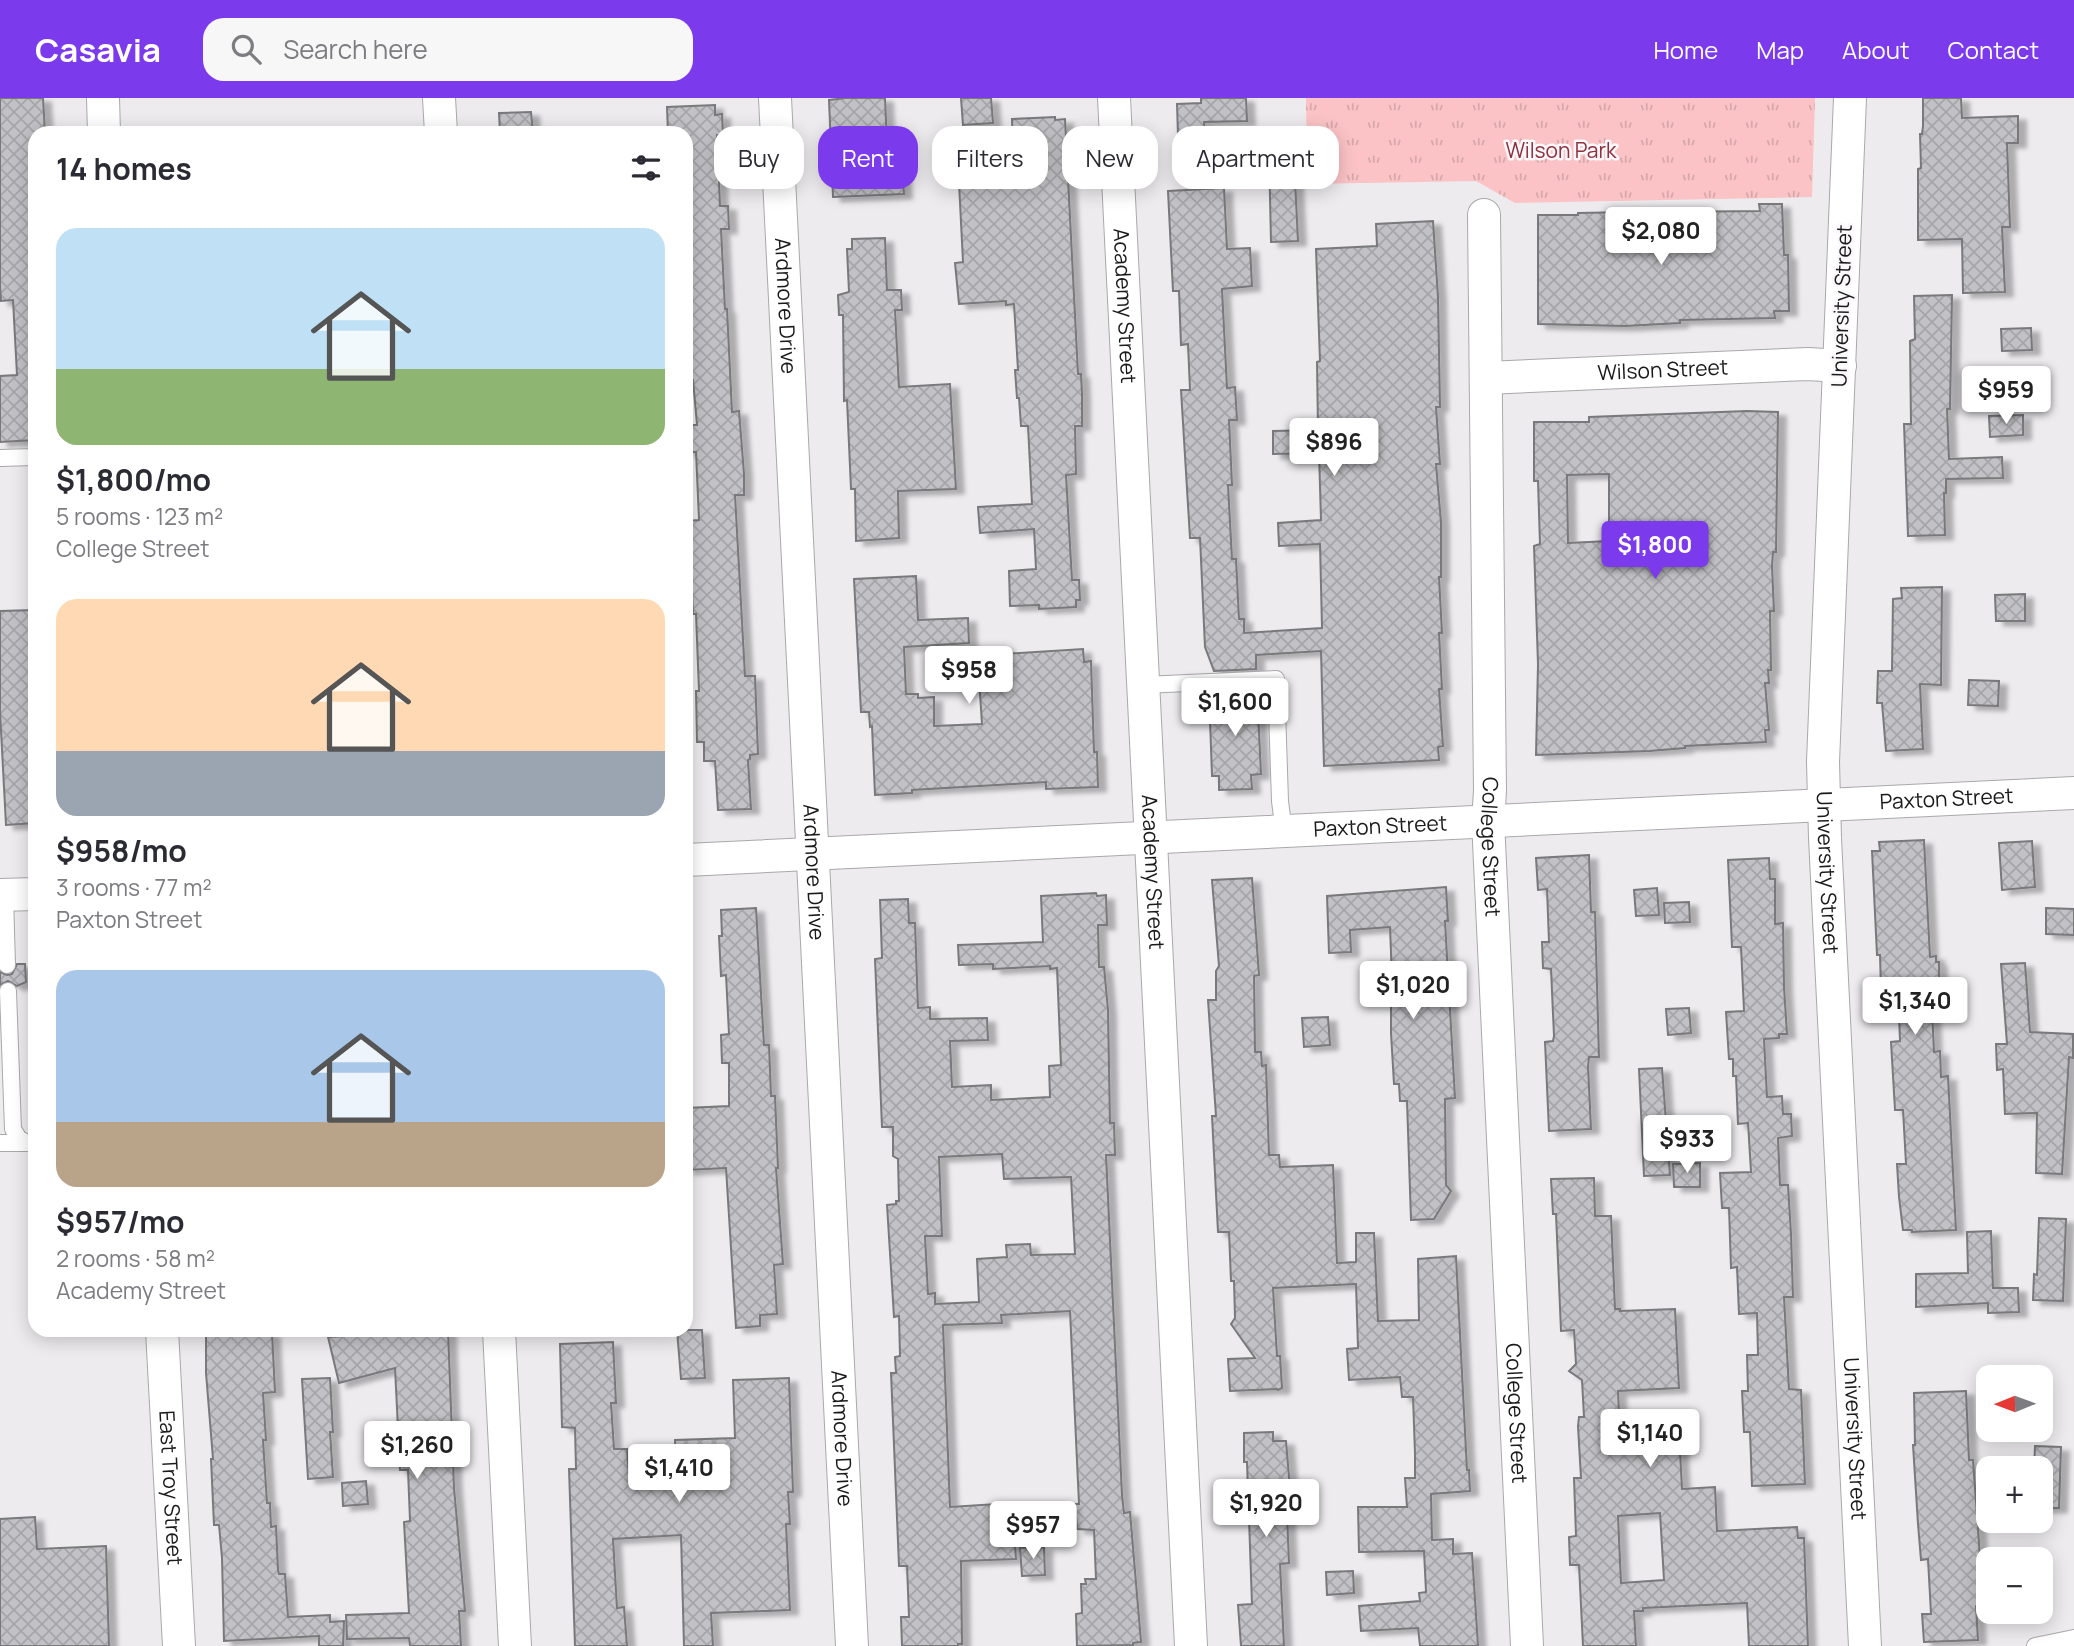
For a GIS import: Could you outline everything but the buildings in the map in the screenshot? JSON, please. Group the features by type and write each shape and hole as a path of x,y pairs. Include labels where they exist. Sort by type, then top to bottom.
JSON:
{"street":[{"path":"103,98 104,126"},
{"path":"439,98 441,126"},
{"name":"Ardmore Drive","path":"775,98 852,1646"},
{"name":"Academy Street","path":"1114,98 1191,1646"},
{"name":"University Street","path":"1850,98 1823,762 1865,1646"},
{"name":"College Street","path":"1484,215 1490,791 1488,821 1527,1646"},
{"name":"Wilson Street","path":"1486,378 1808,364 1840,366"},
{"name":"Paxton Street","path":"693,860 2074,793"},
{"name":"East Troy Street","path":"162,1337 179,1646"},
{"path":"499,1337 515,1646"}],"lane":[{"path":"0,458 28,457"},
{"path":"1143,685 1276,678 1283,832"},
{"path":"7,965 13,895"},
{"path":"8,991 13,1129 19,1139 28,1142"},
{"path":"0,1143 28,1143"},
{"path":"2035,1646 2074,1638"}],"green space":[{"name":"Wilson Park","path":"1306,98 1815,98 1812,197 1515,203 1476,181 1339,183 1339,126 1306,126"}]}
